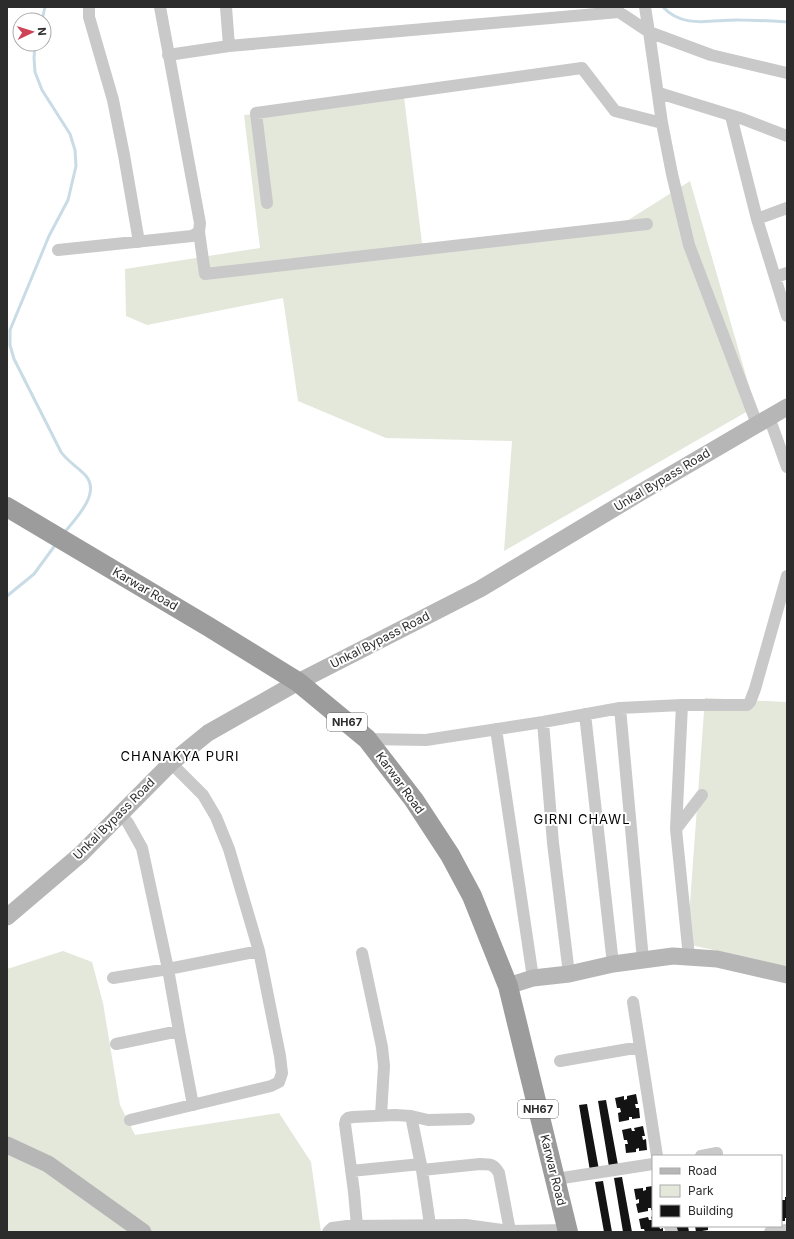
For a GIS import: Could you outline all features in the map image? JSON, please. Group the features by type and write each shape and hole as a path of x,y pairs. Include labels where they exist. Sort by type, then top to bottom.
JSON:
{"highway":[{"name":"Karwar Road","path":"7,507 298,682 367,739 414,800 450,855 472,896 508,986 568,1231"}],"main road":[{"name":"Unkal Bypass Road","path":"7,917 81,854 171,763 208,733 298,682 480,589 787,407"},
{"path":"508,986 533,978 569,974 613,964 673,956 717,959 787,976"},
{"path":"7,1145 48,1164 143,1232"}],"street":[{"path":"89,7 89,17 113,100 139,242"},
{"path":"160,7 200,223 199,232 205,274 647,224"},
{"path":"226,7 230,46"},
{"path":"645,7 659,93 662,123 672,174 691,251 763,421 787,466"},
{"path":"168,55 230,46 618,10 649,32 711,55 787,73"},
{"path":"267,203 256,113 582,68 615,110 662,123"},
{"path":"659,93 787,136"},
{"path":"731,116 757,219 781,275 787,316"},
{"path":"757,219 787,208"},
{"path":"58,250 192,236 199,232"},
{"path":"367,739 426,740 543,722 620,708 682,705 747,705 750,702 755,689 787,576"},
{"path":"682,705 676,829 689,957"},
{"path":"620,708 643,960"},
{"path":"585,714 613,964"},
{"path":"543,722 553,842 569,974"},
{"path":"496,729 533,978"},
{"path":"130,1120 271,1086 279,1082 282,1073 259,951 229,849 216,817 203,795 171,763"},
{"path":"676,829 702,795"},
{"path":"120,813 128,822 142,848 168,969 193,1104"},
{"path":"113,978 259,951"},
{"path":"362,953 382,1047 384,1066 381,1115"},
{"path":"633,1002 657,1155"},
{"path":"116,1044 180,1031"},
{"path":"560,1061 640,1047"},
{"path":"357,1226 346,1120 348,1118 395,1114 428,1120 469,1119"},
{"path":"411,1116 430,1225"},
{"path":"706,1155 717,1153"},
{"path":"351,1171 480,1164 495,1166 499,1173 510,1231"},
{"path":"556,1179 652,1164"},
{"path":"328,1232 332,1228 357,1226 430,1225 466,1225 510,1231 568,1231"},
{"path":"770,1232 787,1230"}],"green space":[{"path":"404,97 422,243 436,244 614,229 690,181 755,407 504,551 512,441 386,438 298,401 283,298 147,325 126,316 125,269 260,248 244,115"},
{"path":"705,698 787,702 787,967 687,944"},
{"path":"63,951 92,962 103,1003 120,1105 135,1135 279,1113 311,1162 321,1232 7,1232 7,969"}],"building":[{"path":"636,1094 638,1104 635,1104 636,1108 639,1108 640,1118 632,1119 632,1117 629,1117 629,1120 619,1122 618,1113 621,1112 620,1108 617,1108 615,1098 624,1096 624,1100 627,1099 627,1096"},
{"path":"606,1100 618,1165 609,1167 598,1101"},
{"path":"587,1104 599,1170 590,1171 579,1105"},
{"path":"643,1126 645,1136 642,1136 643,1140 646,1139 647,1150 639,1151 639,1148 636,1149 636,1152 626,1153 625,1144 628,1144 627,1140 624,1140 622,1130 631,1128 632,1131 635,1131 634,1128"},
{"path":"622,1177 632,1232 623,1232 614,1178"},
{"path":"603,1181 612,1232 604,1232 595,1182"},
{"path":"652,1186 652,1210 651,1208 648,1208 648,1211 638,1213 636,1204 639,1203 639,1199 636,1200 634,1189 643,1188 643,1191 646,1190 646,1187"},
{"path":"785,1197 787,1197 787,1218 785,1218 785,1221 782,1221 782,1200 785,1200"},
{"path":"648,1217 649,1220 652,1220 652,1227 659,1227 660,1229 663,1228 663,1232 645,1232 644,1229 641,1229 639,1219"},
{"path":"675,1227 688,1227 689,1232 676,1232"},
{"path":"695,1227 708,1227 708,1230 696,1232"}],"waterway":[{"path":"44,12 45,7"},
{"path":"663,7 680,19 689,21 709,22 746,20 787,22"},
{"path":"34,52 35,72 42,90 70,134 75,150 76,166 68,200 49,236 10,330 10,345 14,359 61,452 86,476 90,483 89,498 85,506 64,533"},
{"path":"7,596 34,574 56,544"}],"district":[{"name":"CHANAKYA PURI","path":"180,756"},
{"name":"GIRNI CHAWL","path":"582,819"}]}
